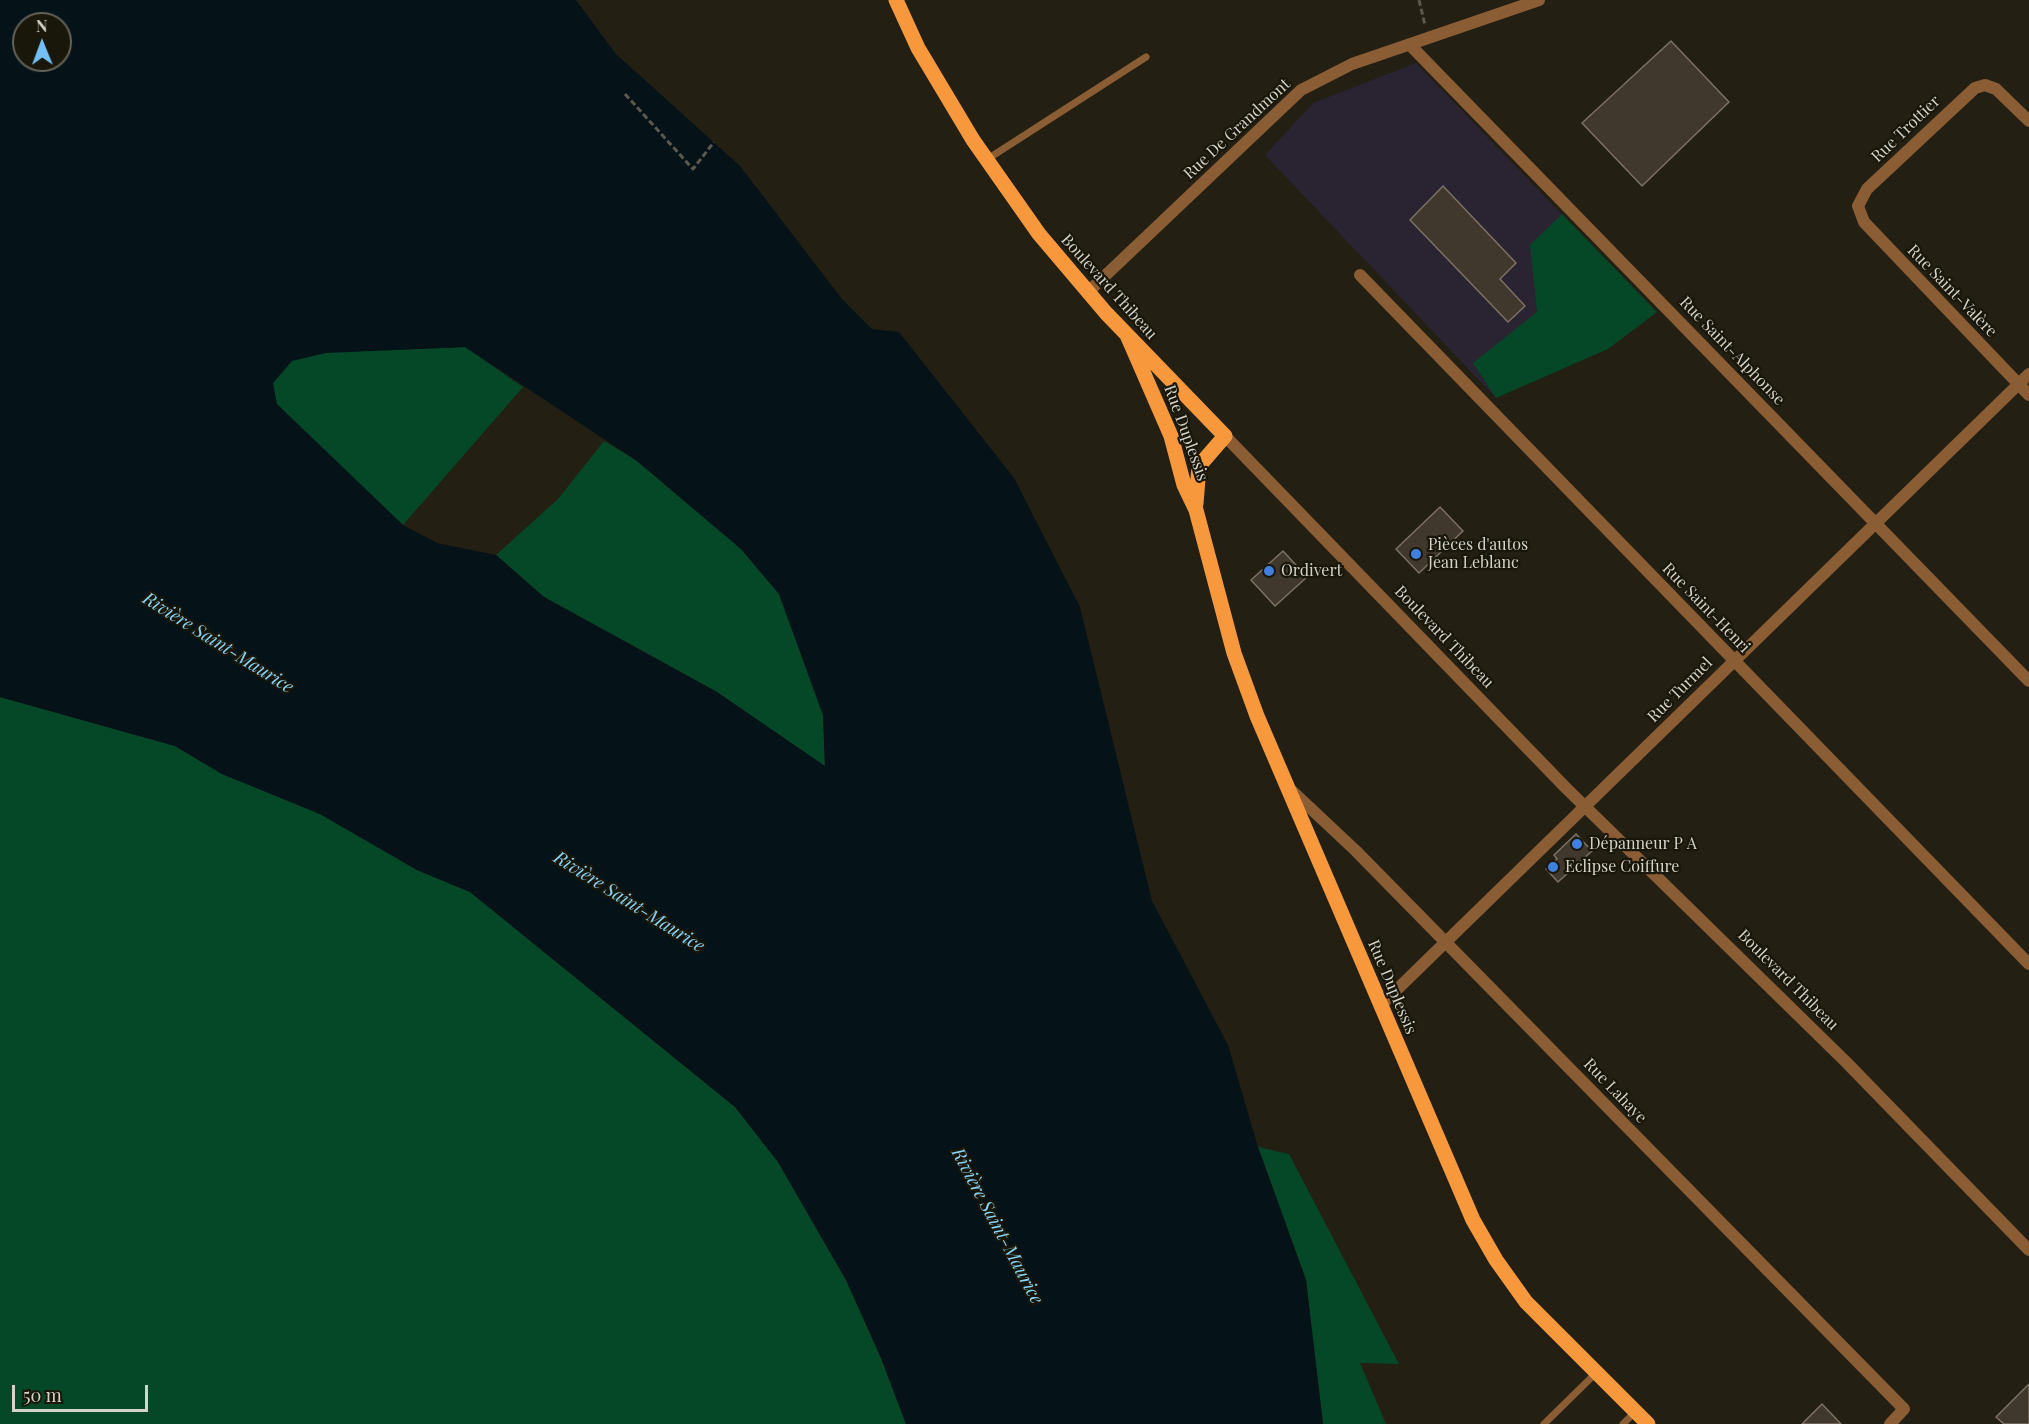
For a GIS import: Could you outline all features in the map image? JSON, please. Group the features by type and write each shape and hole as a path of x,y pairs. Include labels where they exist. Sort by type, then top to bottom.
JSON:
{"main road":[{"name":"Boulevard Thibeau","path":"896,0 928,66 986,160 1039,234 1127,335 1225,436"},
{"name":"Rue Duplessis","path":"1127,335 1167,425 1184,485 1196,510 1234,653 1285,784 1450,1170 1496,1260 1532,1308 1648,1424"},
{"name":"Rue Duplessis","path":"1196,510 1199,466 1225,436"}],"street":[{"name":"Rue De Grandmont","path":"1088,292 1291,98 1331,73 1539,0"},
{"name":"Rue Saint-Alphonse","path":"1410,45 2029,681"},
{"name":"Rue Trottier","path":"1858,206 1868,189 1975,88 1985,85 1996,89 2029,122"},
{"name":"Rue Saint-Valère","path":"1858,206 1864,222 2029,395"},
{"name":"Rue Saint-Henri","path":"1360,275 2029,964"},
{"name":"Rue Turmel","path":"1380,1006 2029,374"},
{"name":"Boulevard Thibeau","path":"1225,436 1585,807 1846,1062 2029,1250"},
{"name":"Rue Lahaye","path":"1285,784 1356,851 1904,1409 1890,1424"}],"lane":[{"path":"986,160 1146,57"},
{"path":"1544,1424 1596,1373"},
{"path":"1623,1424 1635,1412"}],"path":[{"path":"1419,0 1428,39"},
{"path":"625,94 693,169 714,142"}],"shaded area":[{"path":"1416,63 1629,284 1496,398 1265,155 1313,103"}],"green space":[{"path":"0,134 366,351 465,347 523,387 403,525 324,450 41,459"},
{"path":"1562,214 1657,312 1608,349 1496,398 1473,363 1537,312 1530,245"},
{"path":"604,441 637,461 741,549 779,594 823,715 825,767 717,692 544,597 496,555 558,499"},
{"path":"0,697 175,746 222,774 320,814 417,870 470,892 735,1107 778,1162 846,1280 881,1358 906,1424 0,1424"},
{"path":"1258,1147 1289,1154 1399,1364 1360,1363 1386,1424 1323,1424 1306,1280"}],"water":[{"name":"Rivière Saint-Maurice","path":"0,0 576,0 616,54 740,166 842,299 872,329 899,332 1014,478 1080,607 1152,901 1228,1045 1258,1147 1306,1280 1323,1424 906,1424 881,1358 846,1280 778,1162 735,1107 470,892 417,870 320,814 222,774 175,746 0,697","holes":["465,347 637,461 741,549 779,594 823,715 825,766 717,692 544,597 496,555 437,543 403,525 277,404 273,383 292,361 326,353"]}],"building":[{"path":"1671,41 1729,102 1642,186 1582,123"},
{"path":"1443,186 1516,263 1500,279 1525,306 1508,322 1410,220"},
{"path":"1440,507 1463,531 1419,573 1396,549"},
{"path":"1283,551 1307,577 1275,606 1251,580"},
{"path":"1576,834 1592,851 1558,882 1546,869 1557,859 1554,855"},
{"path":"2029,1384 2029,1424 2004,1424 1996,1417"},
{"path":"1822,1404 1841,1424 1802,1424"}],"place":[{"name":"Pièces d'autos Jean Leblanc","path":"1416,554"},
{"name":"Ordivert","path":"1269,571"},
{"name":"Dépanneur P A","path":"1577,844"},
{"name":"Eclipse Coiffure","path":"1553,867"}]}
